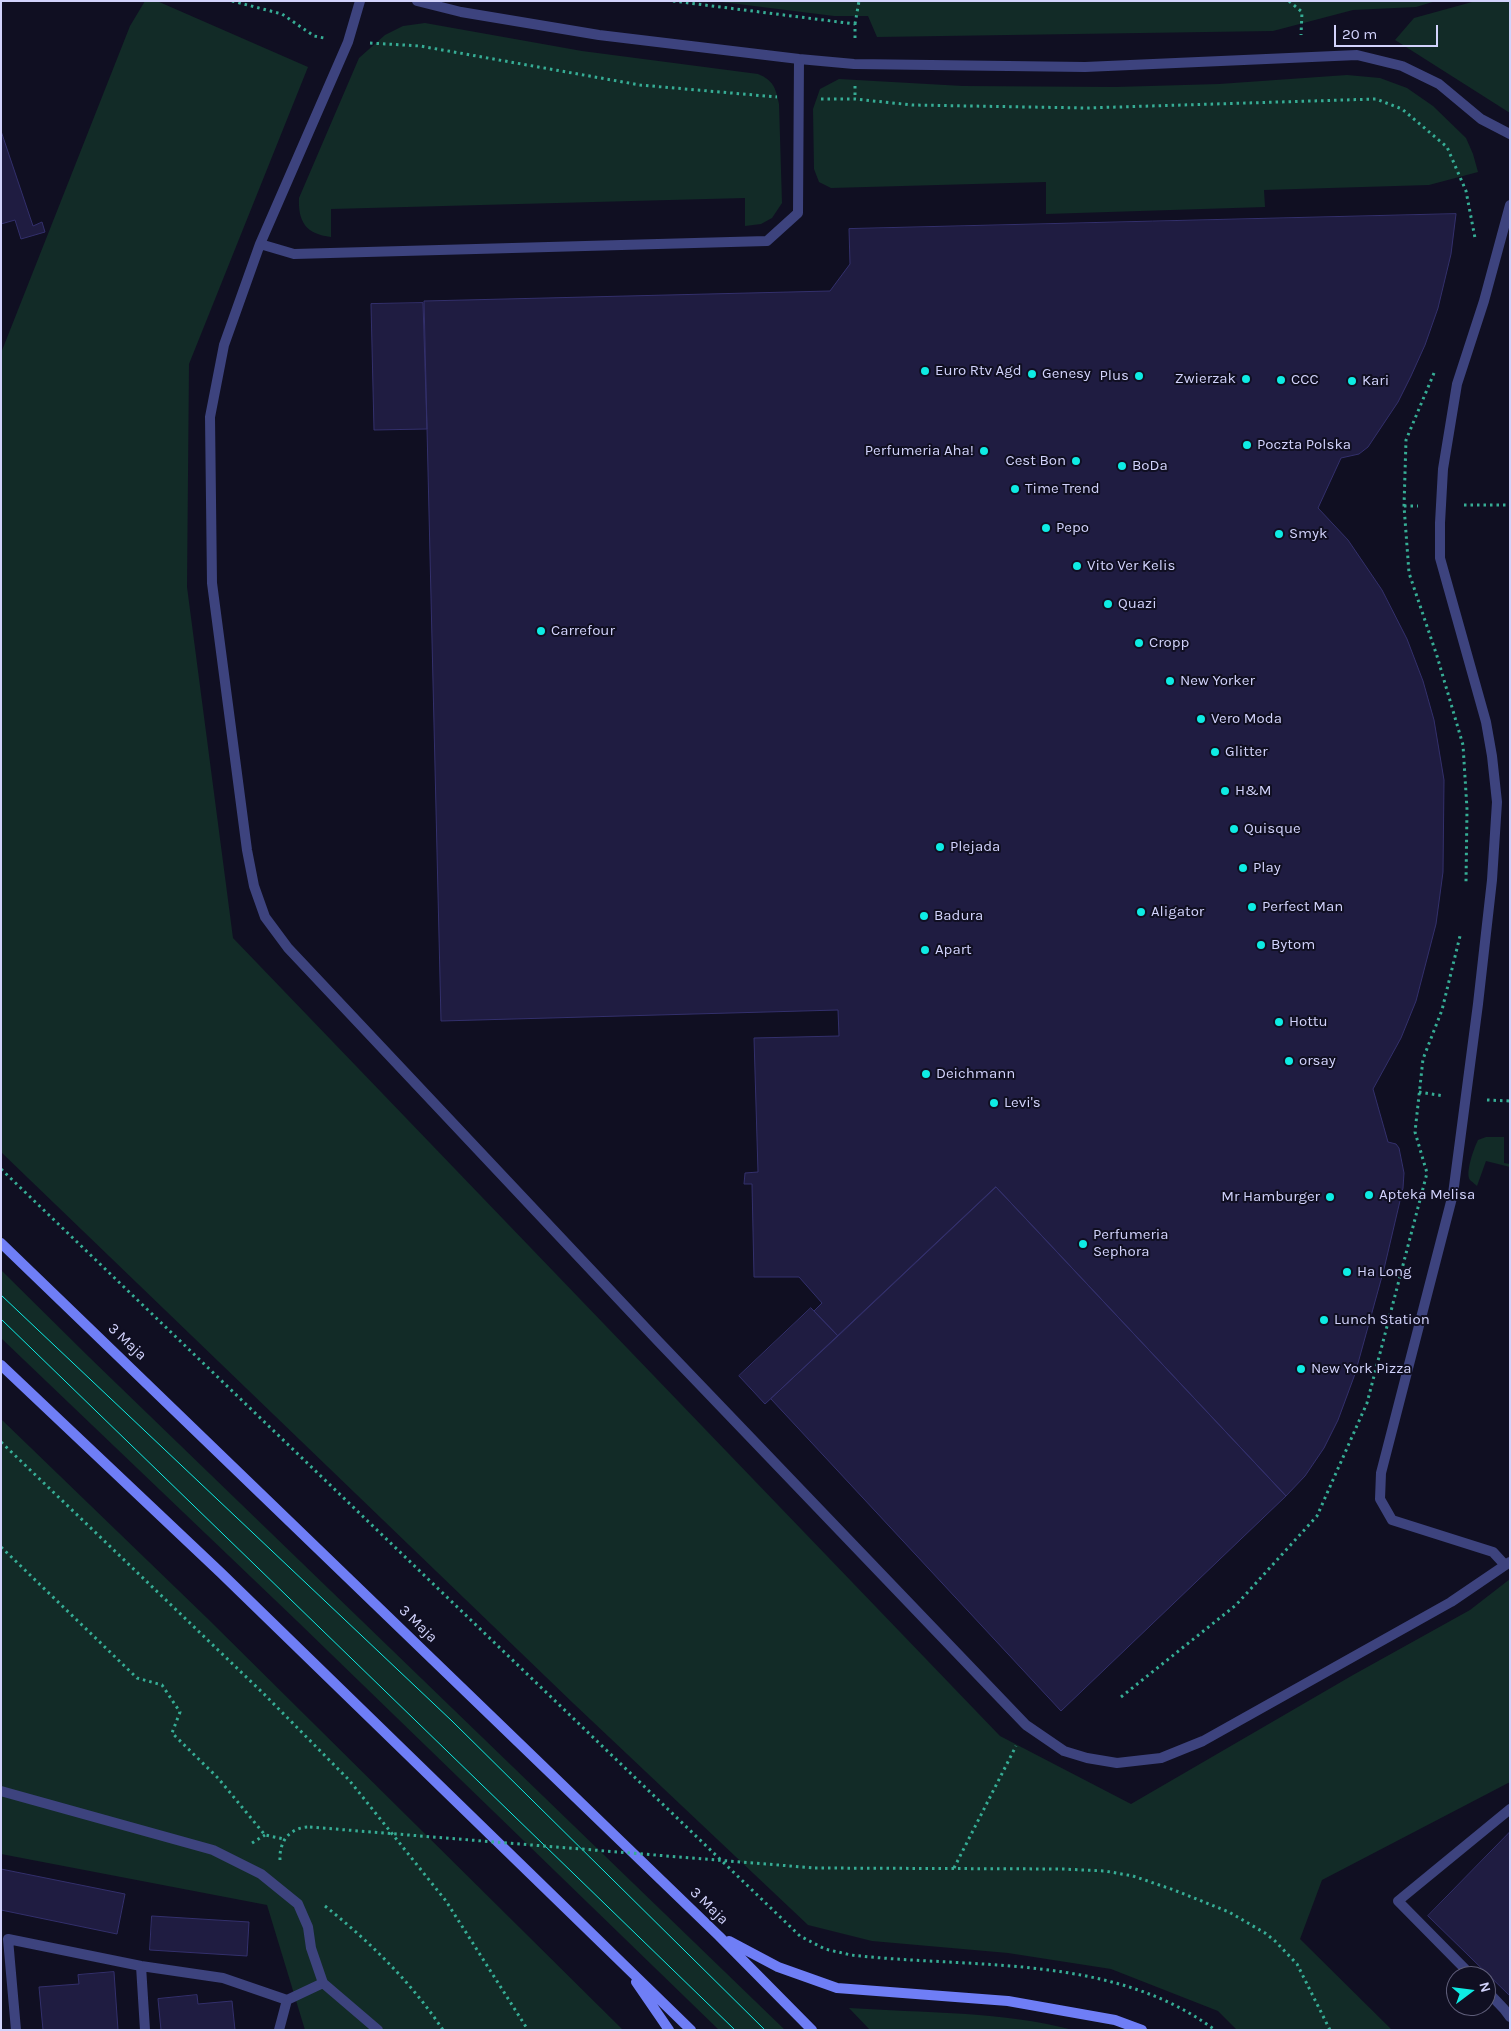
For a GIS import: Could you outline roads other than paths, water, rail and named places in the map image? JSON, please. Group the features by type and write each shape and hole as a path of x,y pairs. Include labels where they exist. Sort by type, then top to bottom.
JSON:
{"main road":[{"name":"3 Maja","path":"1,1243 719,1936 812,2030"},
{"path":"1,1365 228,1580 691,2030"},
{"path":"719,1936 778,1967 837,1988 1008,2001 1115,2020 1142,2030"},
{"path":"621,1961 670,2030"}],"lane":[{"path":"360,1 348,42 260,244 224,345 210,417 212,583 247,850 254,886 265,917 288,948 651,1334 1026,1726 1064,1751 1088,1758 1117,1763 1161,1758 1203,1741 1442,1607 1508,1564 1494,1552 1392,1520 1380,1498 1380,1473 1453,1194 1492,880 1497,802 1492,756 1486,722 1440,558 1440,523 1443,469 1457,384 1484,301 1510,204"},
{"path":"417,1 461,12 599,35 854,64 1085,67 1357,56 1402,66 1439,84 1481,119 1510,134"},
{"path":"260,244 294,254 767,241 798,213 799,59"},
{"path":"1,1791 212,1850 261,1874 298,1904 308,1927 322,1983 378,2030"},
{"path":"1462,1966 1398,1901 1510,1809"},
{"path":"16,2030 8,1939 141,1966 223,1978 287,2000 322,1983"},
{"path":"141,1966 145,2030"},
{"path":"279,2030 287,2000"},
{"path":"1496,2001 1510,2017"}],"tram line":[{"path":"1,1295 452,1721 765,2030"},
{"path":"1,1319 735,2030"}],"place":[{"name":"Euro Rtv Agd","path":"925,371"},
{"name":"Genesy","path":"1032,374"},
{"name":"Plus","path":"1139,376"},
{"name":"Zwierzak","path":"1246,379"},
{"name":"CCC","path":"1281,380"},
{"name":"Kari","path":"1352,381"},
{"name":"Poczta Polska","path":"1247,445"},
{"name":"Perfumeria Aha!","path":"984,451"},
{"name":"Cest Bon","path":"1076,461"},
{"name":"BoDa","path":"1122,466"},
{"name":"Time Trend","path":"1015,489"},
{"name":"Pepo","path":"1046,528"},
{"name":"Smyk","path":"1279,534"},
{"name":"Vito Ver Kelis","path":"1077,566"},
{"name":"Quazi","path":"1108,604"},
{"name":"Carrefour","path":"541,631"},
{"name":"Cropp","path":"1139,643"},
{"name":"New Yorker","path":"1170,681"},
{"name":"Vero Moda","path":"1201,719"},
{"name":"Glitter","path":"1215,752"},
{"name":"H&M","path":"1225,791"},
{"name":"Quisque","path":"1234,829"},
{"name":"Plejada","path":"940,847"},
{"name":"Play","path":"1243,868"},
{"name":"Perfect Man","path":"1252,907"},
{"name":"Aligator","path":"1141,912"},
{"name":"Badura","path":"924,916"},
{"name":"Bytom","path":"1261,945"},
{"name":"Apart","path":"925,950"},
{"name":"Hottu","path":"1279,1022"},
{"name":"orsay","path":"1289,1061"},
{"name":"Deichmann","path":"926,1074"},
{"name":"Levi's","path":"994,1103"},
{"name":"Apteka Melisa","path":"1369,1195"},
{"name":"Mr Hamburger","path":"1330,1197"},
{"name":"Perfumeria Sephora","path":"1083,1244"},
{"name":"Ha Long","path":"1347,1272"},
{"name":"Lunch Station","path":"1324,1320"},
{"name":"New York Pizza","path":"1301,1369"}]}
